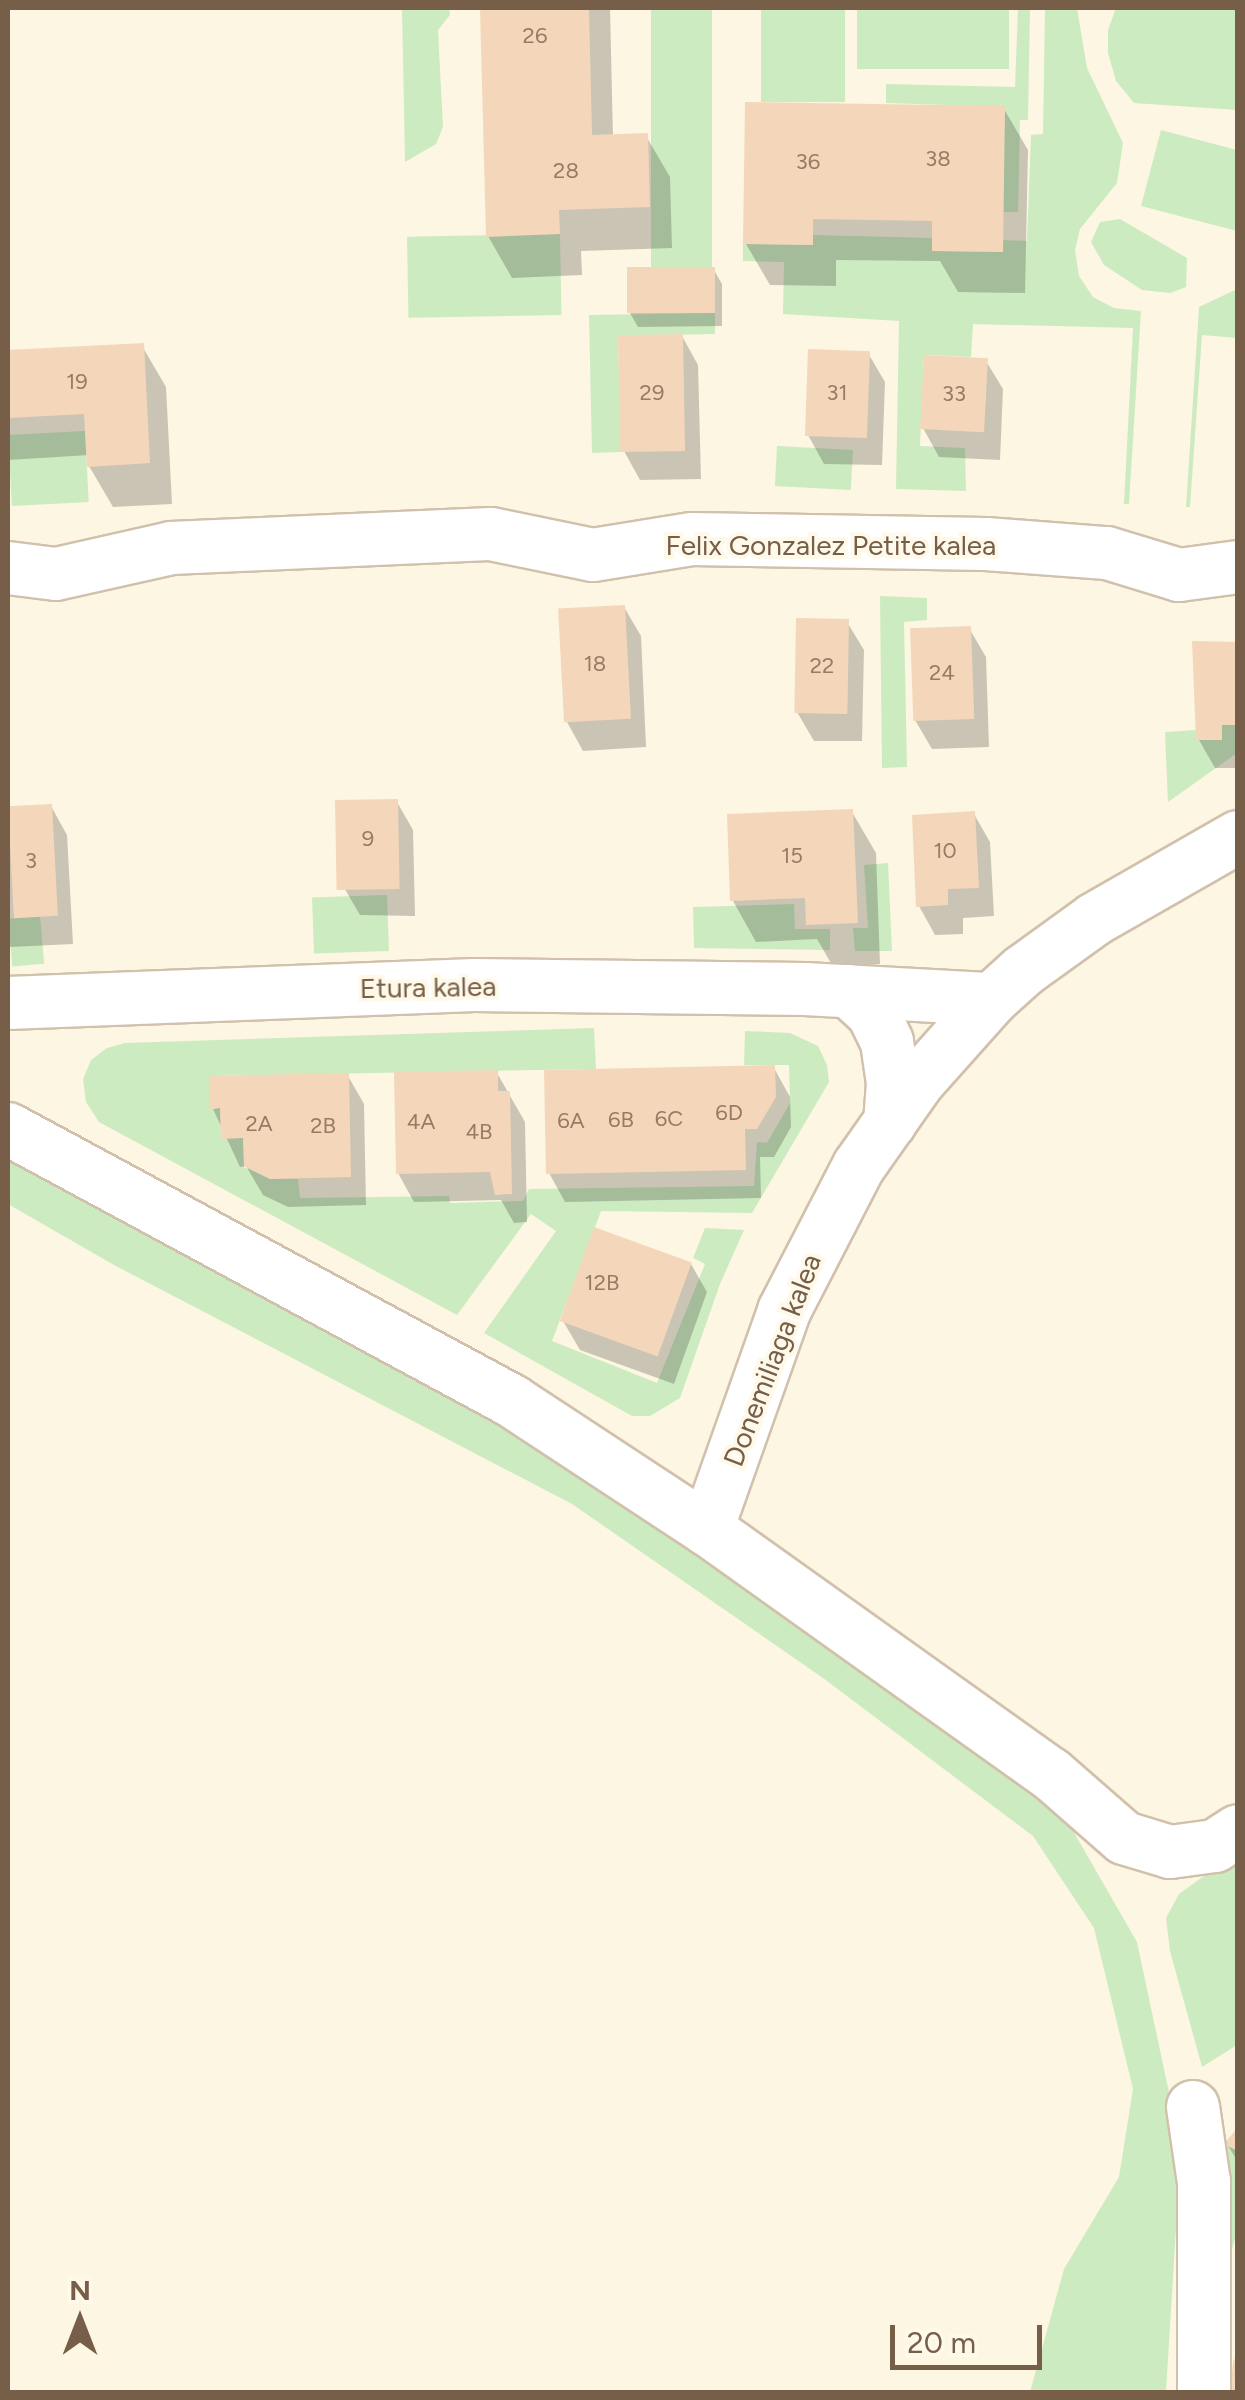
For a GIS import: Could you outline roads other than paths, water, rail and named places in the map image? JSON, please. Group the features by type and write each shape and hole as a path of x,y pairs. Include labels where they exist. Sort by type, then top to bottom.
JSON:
{"street":[{"name":"Felix Gonzalez Petite kalea","path":"8,568 56,574 171,548 491,534 592,555 692,539 986,544 1107,553 1180,576 1238,567"},
{"name":"Donemiliaga kalea","path":"707,1530 784,1311 828,1221 918,1082 992,999 1094,919 1238,837"},
{"name":"Etura kalea","path":"8,1003 475,984 848,991 992,999"},
{"path":"848,991 873,1013 887,1042 892,1083 890,1123"},
{"path":"8,1129 512,1400 707,1530 1050,1774 1124,1838 1170,1852 1216,1846 1238,1831"},
{"path":"1193,2107 1204,2182 1204,2392"},
{"path":"1201,2334 1238,2256"}]}
